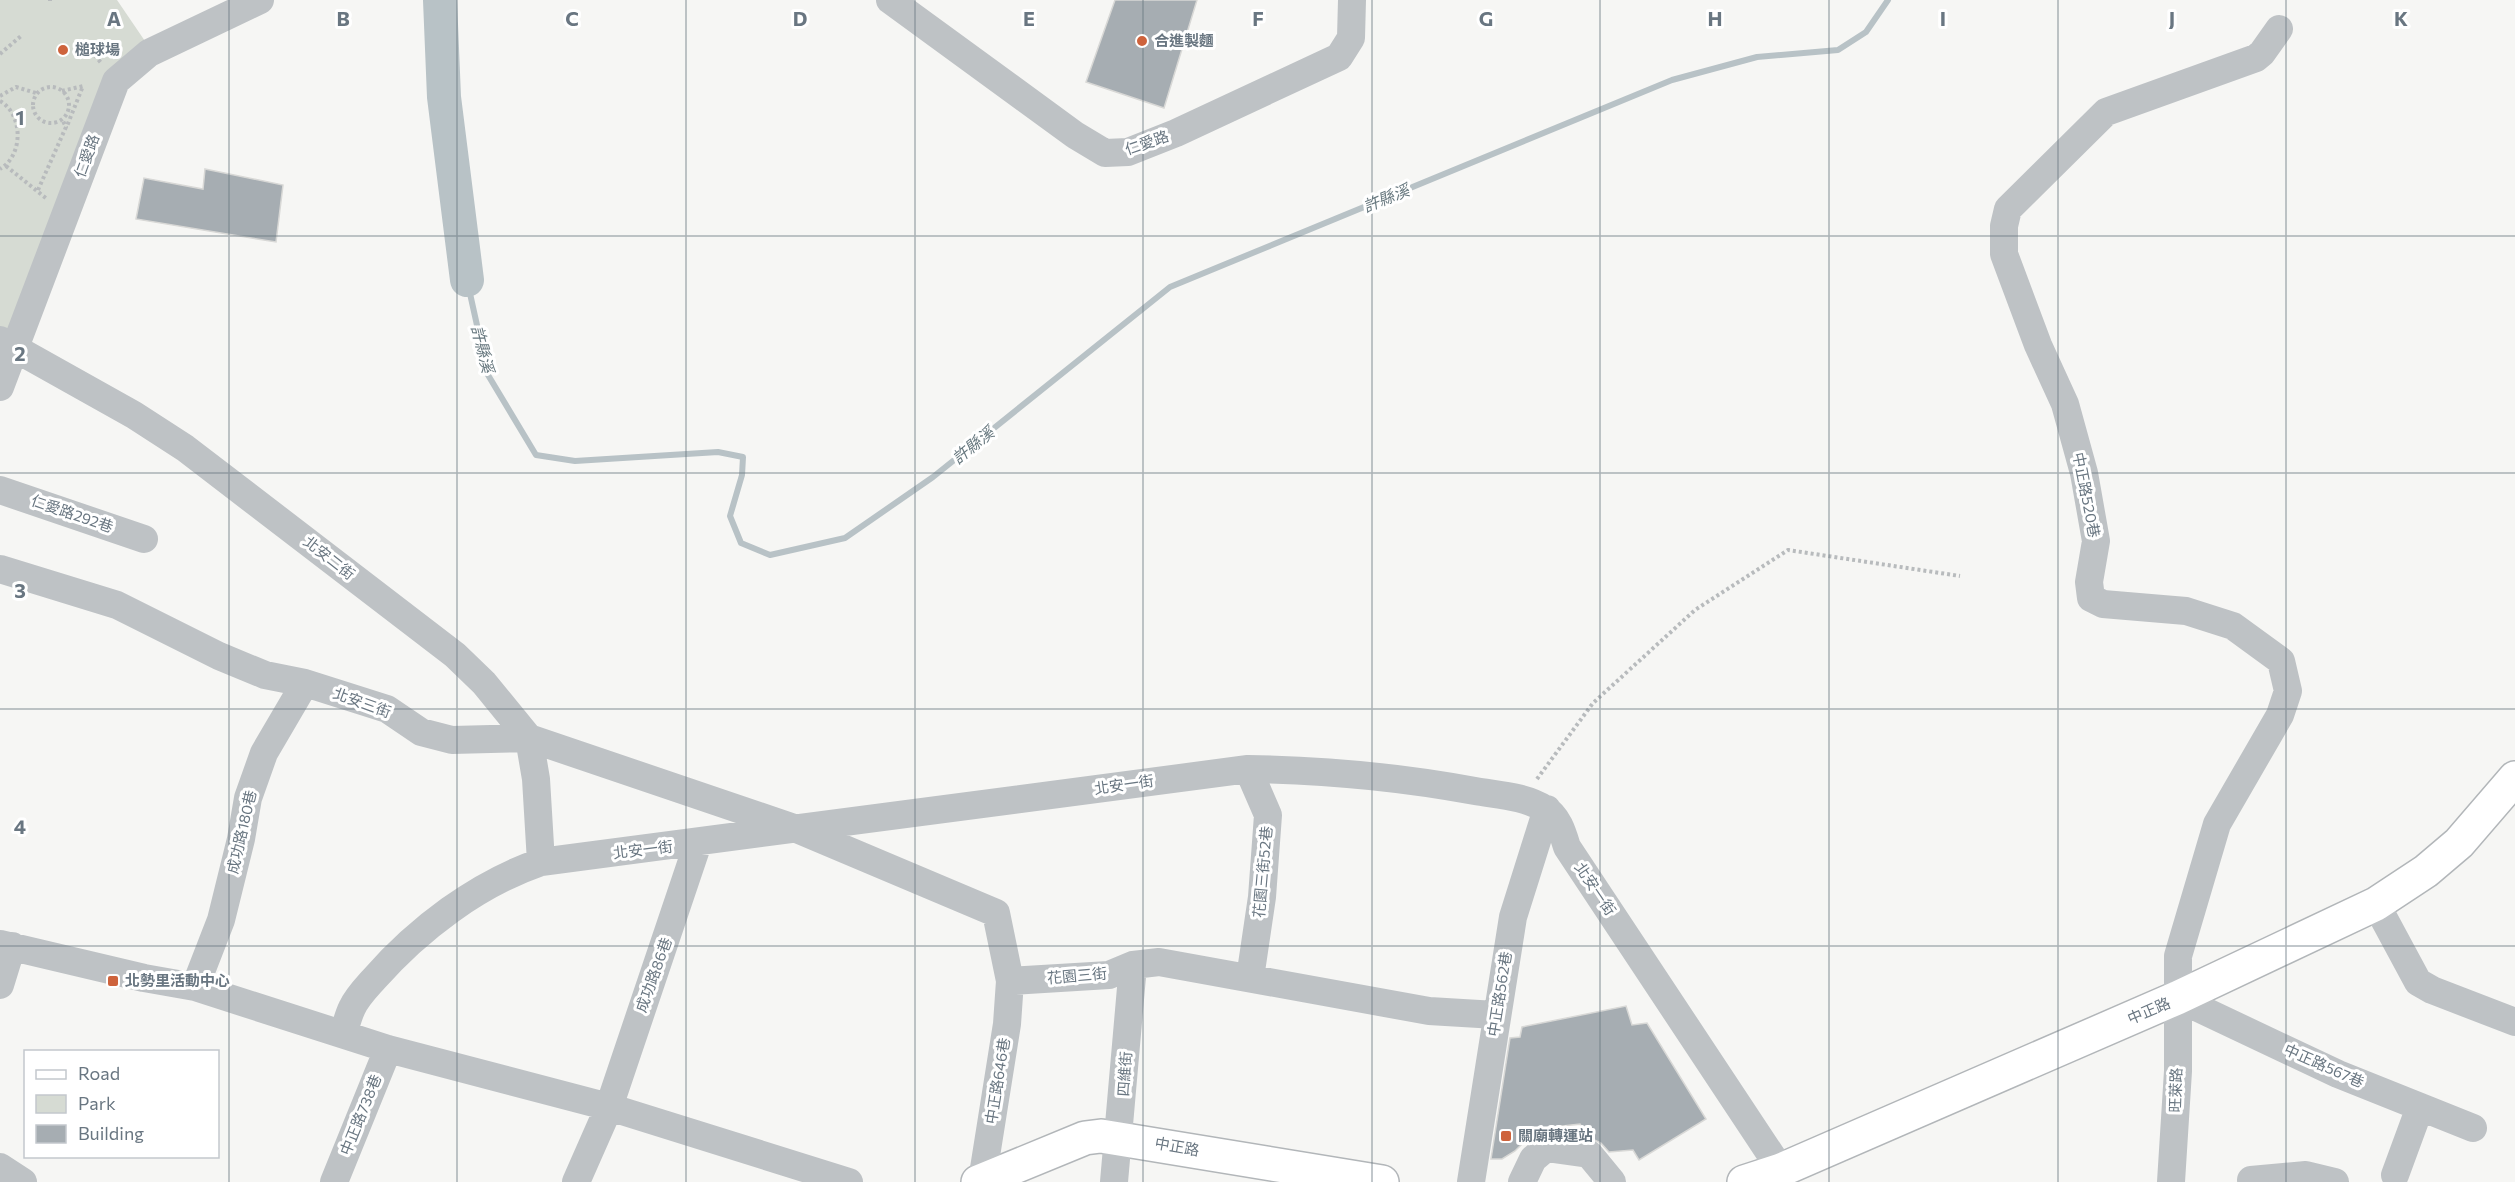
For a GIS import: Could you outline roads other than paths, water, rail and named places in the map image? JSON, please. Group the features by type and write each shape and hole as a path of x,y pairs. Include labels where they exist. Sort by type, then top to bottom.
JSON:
{"main road":[{"name":"中正路","path":"1744,1182 1781,1170 2177,998 2376,904 2426,871 2459,843 2511,788"},
{"name":"中正路","path":"980,1181 1085,1138 1120,1137 1382,1182"}],"street":[{"name":"仁愛路","path":"0,387 8,344 116,81 149,53 260,0"},
{"name":"仁愛路","path":"890,0 1075,135 1105,153 1128,152 1176,133 1339,57 1352,38 1352,0"},
{"name":"中正路520巷","path":"2177,998 2178,956 2217,824 2280,715 2288,691 2281,661 2233,626 2186,611 2103,604 2091,598 2089,582 2096,541 2084,473 2065,404 2033,335 2004,254 2004,226 2008,209 2106,112 2256,58 2279,29"},
{"name":"北安二街","path":"8,344 134,415 194,454 455,656 484,683 529,738 536,779 541,862"},
{"name":"仁愛路292巷","path":"0,490 144,539"},
{"name":"北安三街","path":"0,569 117,605 219,656 265,675 305,683 387,710 421,732 452,740 529,738 798,829"},
{"name":"成功路180巷","path":"195,987 220,920 242,839 248,798 264,753 305,683"},
{"name":"北安一街","path":"343,1034 352,1008 361,994 388,963 421,932 495,883 520,869 541,862 1248,769 1361,774 1535,804 1562,829 1567,847 1781,1170"},
{"name":"花園三街52巷","path":"1248,769 1268,815 1262,897 1250,978"},
{"name":"中正路562巷","path":"1471,1182 1496,1015 1535,804"},
{"path":"798,829 996,913 1010,981"},
{"name":"成功路86巷","path":"576,1182 609,1107 698,843"},
{"path":"2376,904 2418,982 2432,990 2515,1022"},
{"path":"0,985 6,945 144,978 195,987 388,1049 609,1107 849,1182"},
{"name":"花園三街","path":"1010,981 1109,975 1133,965 1159,962 1429,1011 1496,1015"},
{"name":"四維街","path":"1114,1182 1120,1137 1133,965"},
{"name":"中正路646巷","path":"980,1181 1007,1024 1010,981"},
{"name":"中正路567巷","path":"2177,998 2337,1074 2473,1128"},
{"name":"旺萊路","path":"2172,1182 2178,1071 2177,998"},
{"name":"中正路738巷","path":"334,1182 388,1049"},
{"path":"2394,1175 2420,1107"},
{"path":"1522,1182 1533,1159 1546,1148 1589,1154 1612,1182"},
{"path":"0,1167 23,1182"},
{"path":"2251,1180 2306,1175 2335,1182"}],"waterway":[{"name":"許縣溪","path":"440,0 444,97 467,280"},
{"name":"許縣溪","path":"467,280 488,375 536,455 575,461 718,452 743,457 742,475 730,516 741,543 770,555 845,538 933,477 1170,287 1672,80 1757,57 1838,50 1866,32 1888,0"}],"place":[{"name":"合進製麵","path":"1142,41"},
{"name":"槌球場","path":"63,50"},
{"name":"北勢里活動中心","path":"113,981"},
{"name":"關廟轉運站","path":"1506,1136"}]}
